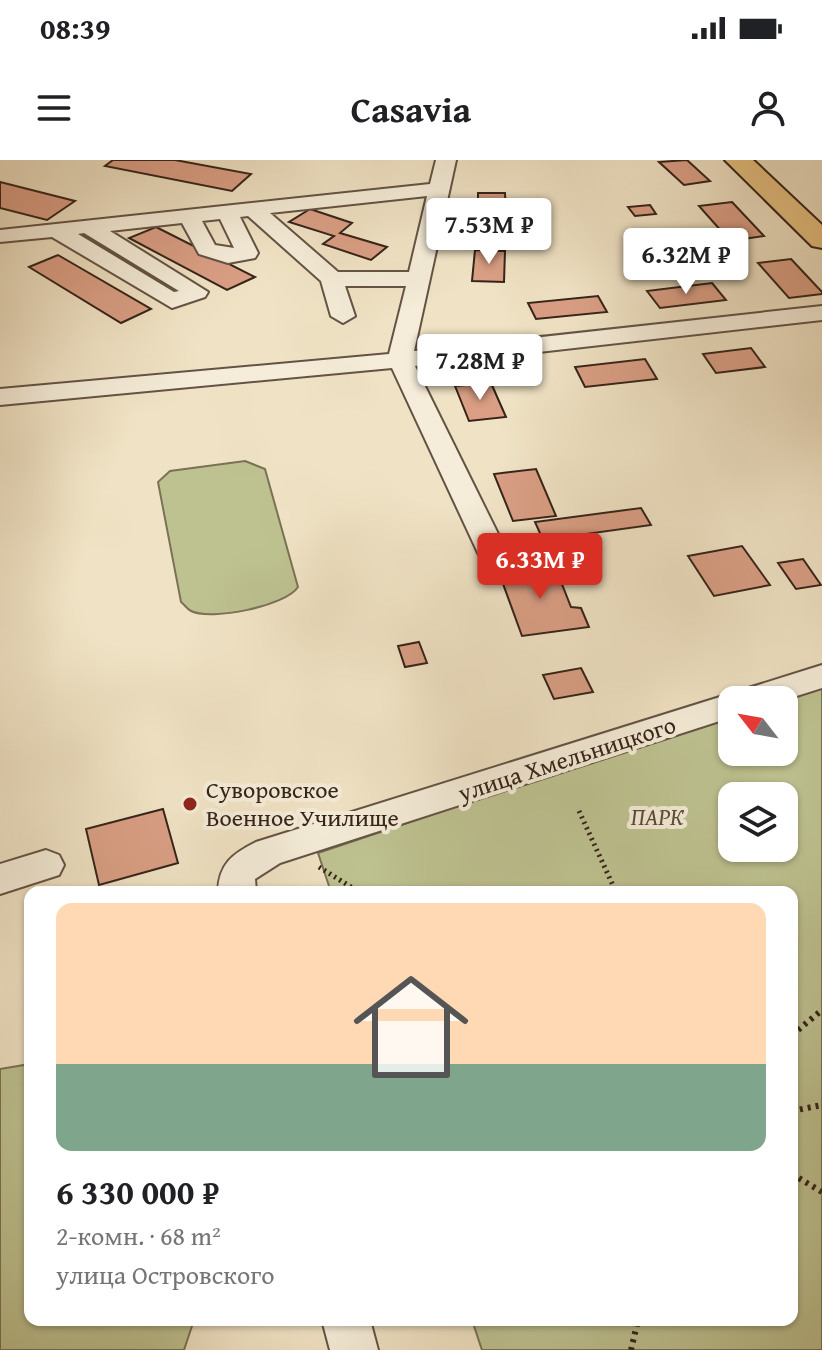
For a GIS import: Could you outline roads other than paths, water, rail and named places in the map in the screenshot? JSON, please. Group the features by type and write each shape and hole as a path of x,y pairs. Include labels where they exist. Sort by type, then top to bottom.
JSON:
{"main road":[{"path":"738,160 822,240"}],"street":[{"path":"446,160 400,359 493,553 516,557 557,551"},
{"path":"0,236 437,189"},
{"path":"253,209 332,279 343,316"},
{"path":"189,216 207,249 228,256 247,253 227,212"},
{"path":"59,232 172,301 197,292 90,228"},
{"path":"332,279 417,279"},
{"path":"0,397 400,359 822,313"},
{"path":"791,686 822,676"},
{"name":"улица Хмельницкого","path":"237,886 237,875 249,862 286,846 401,813 718,710"},
{"path":"0,879 46,865"},
{"path":"348,1326 354,1350"}],"place":[{"name":"Суворовское Военное Училище","path":"190,804"}],"park label":[{"name":"ПАРК","path":"657,817"}]}
